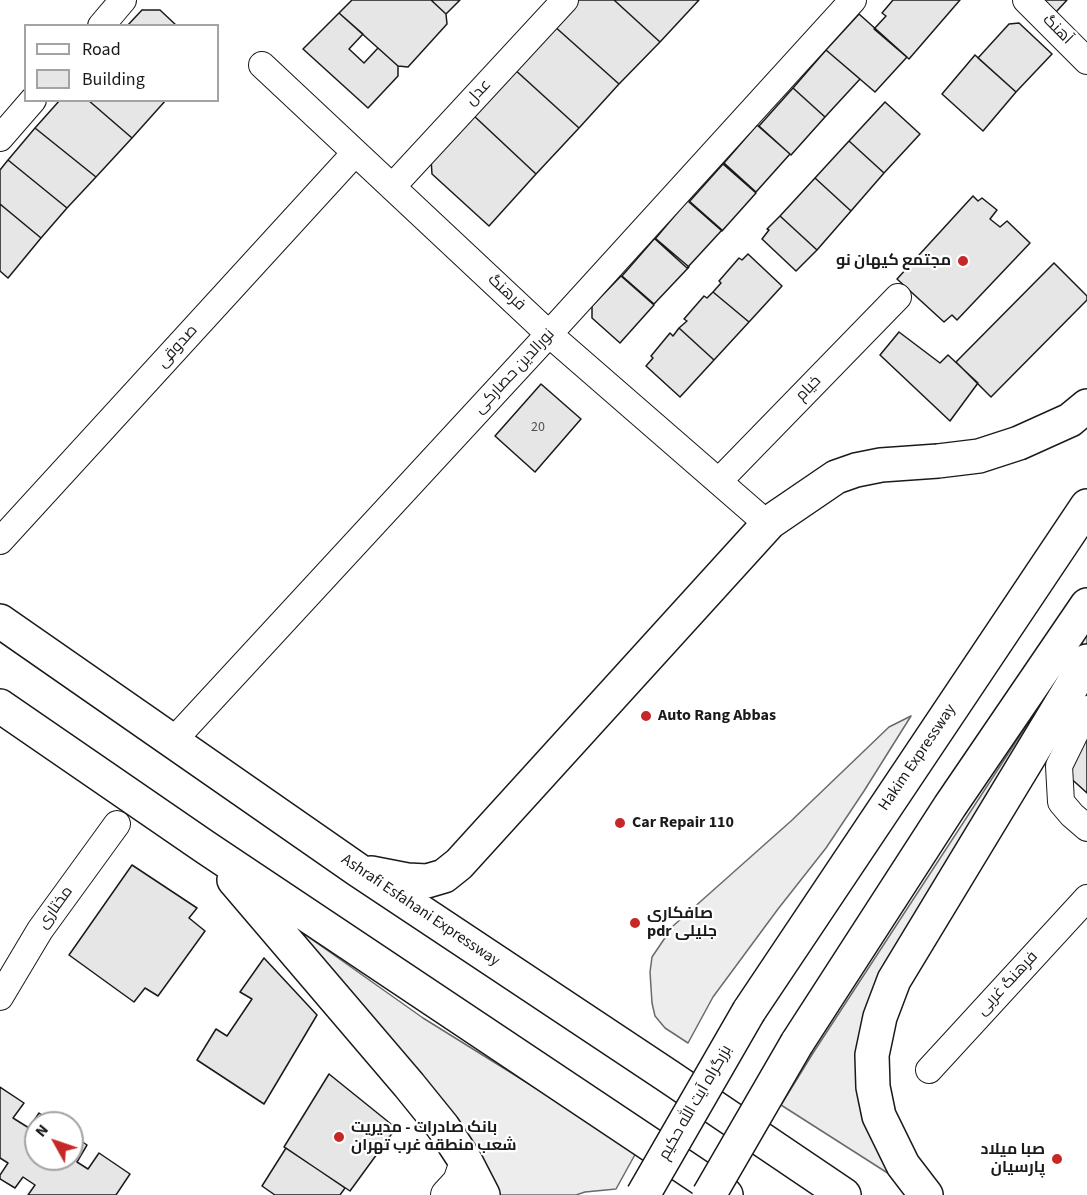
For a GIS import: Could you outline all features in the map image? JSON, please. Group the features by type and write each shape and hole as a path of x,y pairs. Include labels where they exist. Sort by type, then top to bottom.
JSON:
{"highway":[{"path":"358,870 407,880 427,881 444,876 459,864 770,522 836,477 881,465 979,456 1019,444 1070,420 1087,406"},
{"name":"Hakim Expressway","path":"749,1011 1087,506"},
{"path":"709,1195 797,1043 950,806 1087,605"},
{"name":"Ashrafi Esfahani Expressway","path":"0,621 358,870 844,1195"},
{"path":"926,1195 903,1165 879,1116 873,1087 872,1054 880,1017 894,980 1087,661"},
{"path":"0,706 205,847 726,1195"},
{"path":"205,847 443,1127 466,1162 483,1195"},
{"name":"بزرگراه آیت الله حکیم","path":"643,1195 749,1011"}],"main road":[{"path":"447,1195 459,1182 466,1162"}],"street":[{"path":"102,24 123,0"},
{"name":"عدل","path":"392,187 565,0"},
{"name":"نورالدین حصارکی","path":"173,741 549,334 853,0"},
{"name":"آهنگ","path":"1026,0 1087,61"},
{"name":"فرهنگ","path":"261,65 549,334 756,514"},
{"path":"0,138 31,102"},
{"name":"صدوقی","path":"0,542 355,153"},
{"name":"خیام","path":"719,481 898,297"},
{"path":"1087,709 1059,766 1061,802 1087,828"},
{"name":"مختاری","path":"0,997 40,930 117,824"},
{"name":"فرهنگ غربی","path":"929,1070 1087,898"}],"shaded area":[{"path":"1087,633 1087,644 879,995 897,1179 781,1105"},
{"path":"911,716 826,848 713,997 688,1043 665,1028 655,1016 650,972 652,957 673,926 791,821 889,727"},
{"path":"269,909 423,1018 637,1151 616,1189 576,1195 493,1195"}],"building":[{"path":"352,0 431,0 446,14 447,24 408,67 398,66 339,13"},
{"path":"431,0 460,0 446,14"},
{"path":"576,0 614,0 660,42 619,84 553,25"},
{"path":"614,0 699,0 660,42"},
{"path":"893,0 960,0 909,59 874,29 886,16 882,13"},
{"path":"1042,0 1067,0 1056,12"},
{"path":"142,10 160,10 175,24 129,24"},
{"path":"339,13 363,34 349,49 364,63 378,48 398,66 398,76 368,108 303,49"},
{"path":"859,14 907,57 875,92 826,50"},
{"path":"1019,23 1052,54 1016,92 978,58 1009,24"},
{"path":"553,25 619,84 579,128 513,68"},
{"path":"826,50 860,79 825,117 793,88"},
{"path":"975,55 1016,92 983,131 942,94"},
{"path":"513,68 579,128 536,174 473,115"},
{"path":"793,88 825,117 791,155 759,126"},
{"path":"58,102 90,102 132,138 96,177 35,128"},
{"path":"90,102 164,102 132,138"},
{"path":"885,102 920,134 884,173 849,141"},
{"path":"473,115 536,174 489,226 432,174 431,159"},
{"path":"757,125 790,154 756,192 724,163"},
{"path":"35,128 96,177 67,208 8,160"},
{"path":"849,141 884,173 851,211 815,178"},
{"path":"8,160 67,208 41,238 0,204 0,170"},
{"path":"723,164 756,193 722,231 689,202"},
{"path":"815,178 851,211 817,250 780,216"},
{"name":"مجتمع کیهان نو","path":"973,196 978,201 982,198 997,210 990,219 1000,227 1007,221 1030,243 957,320 952,315 944,322 897,279"},
{"path":"688,200 722,230 687,268 655,239"},
{"path":"0,204 41,238 8,278 0,271"},
{"path":"780,216 817,250 796,271 762,239 769,230 767,229"},
{"path":"655,238 689,267 654,304 622,276"},
{"path":"748,254 782,286 749,322 713,292 721,283 719,281 739,258 742,260"},
{"path":"1054,263 1087,296 1087,300 991,397 956,362"},
{"path":"621,276 654,305 620,343 592,318 592,306"},
{"path":"713,292 749,322 714,360 679,328 687,321 684,319 704,296 707,298"},
{"path":"679,328 714,360 680,397 646,366 653,358 651,356 670,333 673,336"},
{"path":"899,332 940,363 948,355 978,383 950,421 880,355"},
{"path":"541,384 581,419 535,472 495,436"},
{"path":"1087,726 1087,793 1066,774"},
{"path":"132,865 197,908 189,918 205,931 158,996 145,988 134,1002 69,955"},
{"path":"264,958 317,1015 264,1104 197,1060 216,1029 227,1036 252,999 240,992"},
{"name":"بانک صادرات - مدیریت شعب منطقه غرب تهران","path":"329,1074 396,1128 350,1191 284,1147"},
{"path":"0,1087 24,1103 13,1118 24,1125 24,1171 84,1171 84,1166 88,1169 99,1153 130,1174 116,1195 28,1195 35,1185 23,1177 15,1188 0,1179 8,1163 0,1158"},
{"path":"286,1148 345,1188 340,1195 275,1195 262,1186"}],"place":[{"name":"مجتمع کیهان نو","path":"963,261"},
{"name":"Auto Rang Abbas","path":"646,716"},
{"name":"Car Repair 110","path":"620,823"},
{"name":"صافکاری pdr جلیلی","path":"635,923"},
{"name":"بانک صادرات - مدیریت شعب منطقه غرب تهران","path":"339,1137"},
{"name":"صبا میلاد پارسیان","path":"1057,1159"}]}
